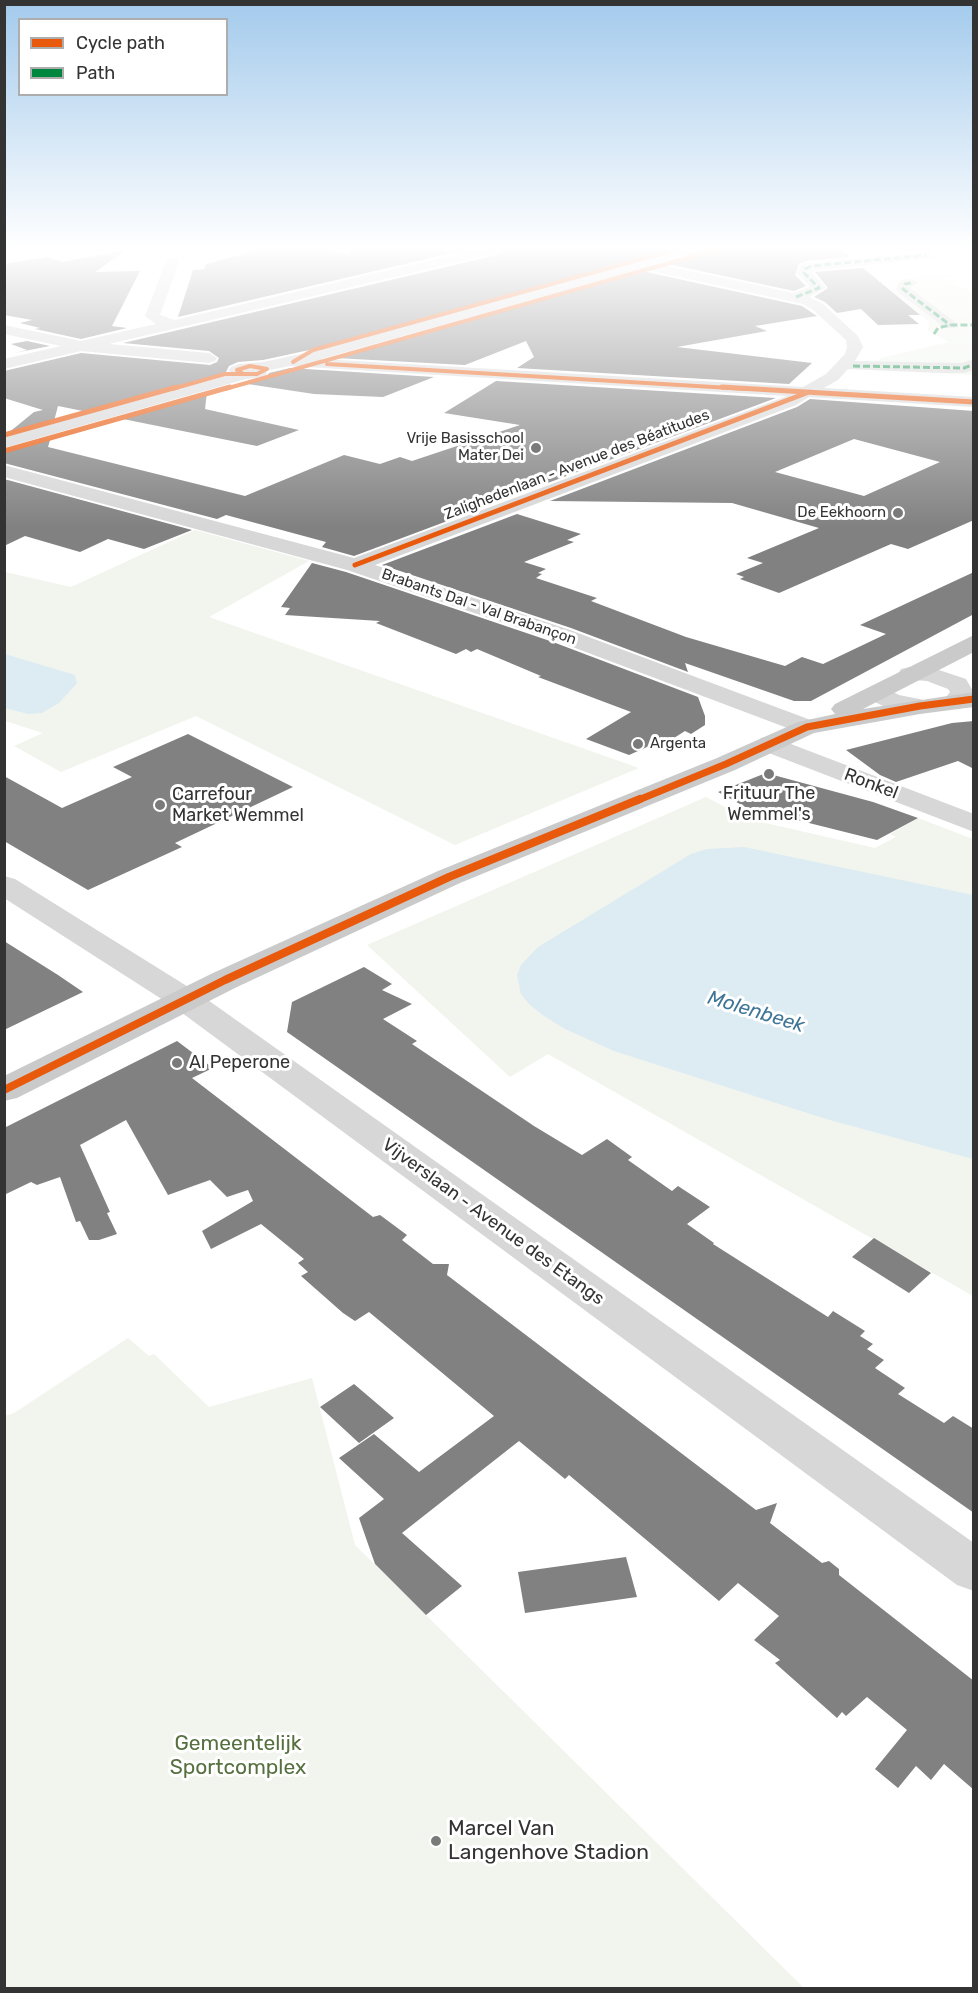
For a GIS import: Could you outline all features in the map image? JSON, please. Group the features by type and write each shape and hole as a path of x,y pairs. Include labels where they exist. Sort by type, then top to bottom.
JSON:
{"main road":[{"path":"4,1090 186,1000 449,877 807,727 974,642"},
{"path":"807,727 965,700"}],"street":[{"path":"64,342 82,346 209,358"},
{"path":"4,364 99,342"},
{"path":"158,342 242,371 265,372 267,369 263,367 293,362 365,342"},
{"name":"Zalighedenlaan - Avenue des Béatitudes","path":"355,565 790,401 832,377 844,365 855,347 854,342"},
{"path":"293,362 974,402"},
{"path":"853,366 964,368 974,364"},
{"path":"4,443 232,379 242,371"},
{"name":"Brabants Dal - Val Brabançon","path":"4,471 355,565 562,635 807,727"},
{"path":"910,674 930,674 957,684 965,700"},
{"path":"880,691 882,696 892,701 920,706"},
{"name":"Ronkel","path":"770,744 974,824"},
{"name":"Vijverslaan - Avenue des Etangs","path":"4,885 186,1000 974,1570"}],"green space":[{"path":"949,342 973,342 973,375 868,370 881,358"},
{"path":"195,530 309,561 209,617 639,768 455,845 196,716 61,772 14,746 43,733 5,721 5,572 71,587"},
{"path":"706,797 748,819 875,848 896,837 890,834 918,818 973,839 973,1296 548,1054 510,1077 367,945"},
{"name":"Gemeentelijk Sportcomplex","path":"128,1338 149,1356 154,1354 209,1407 312,1378 355,1545 804,1988 5,1988 5,1416 14,1413"}],"water":[{"path":"5,654 75,675 77,683 59,703 42,713 28,714 5,708"},
{"name":"Molenbeek","path":"744,847 973,895 973,1159 826,1119 614,1051 565,1029 544,1016 521,994 517,975 521,965 538,947 691,854 707,849"}],"building":[{"path":"32,342 50,346 14,353 27,350 11,344"},
{"path":"339,342 263,360 238,362 229,366 225,374 88,412 58,406 54,421 7,434 34,412 43,410 4,398 4,371 81,353 210,365 217,362 219,358 209,351 123,343"},
{"path":"391,342 523,342 465,365 335,358"},
{"path":"527,342 705,342 677,347 812,363 789,384 517,368 534,357"},
{"path":"290,368 434,377 383,397 314,394 241,383 265,379 269,373"},
{"path":"496,381 776,398 502,500 475,500 490,505 354,556 322,547 326,542 226,515 217,519 4,463 4,450 51,437 48,447 245,496 344,455 380,464 400,457 412,461 520,425 444,413"},
{"path":"207,392 205,409 299,430 257,446 118,418"},
{"path":"810,399 974,411 974,520 908,549 891,544 779,593 740,579 744,577 736,574 763,563 747,558 819,528 732,503 550,501 797,407","holes":["854,439 940,462 864,496 775,472"]},
{"path":"4,479 192,530 144,549 108,539 80,552 25,536 4,546"},
{"path":"517,514 581,534 567,540 574,542 524,562 546,569 538,573 542,574 536,578 597,598 591,601 686,637 785,666 802,657 823,664 886,634 860,625 974,572 974,614 811,701 794,701 685,663 688,672 571,628 382,565"},
{"path":"312,563 346,572 553,642 698,697 705,716 705,725 691,734 685,731 663,745 656,743 629,755 586,739 631,712 538,677 541,676 477,649 471,652 466,649 456,654 376,623 380,621 285,615 290,608 281,607"},
{"path":"974,721 974,769 958,761 896,782 880,775 846,750 952,723"},
{"name":"Carrefour Market Wemmel","path":"188,734 293,787 175,843 182,847 88,890 4,841 4,776 62,808 132,777 113,767"},
{"path":"766,773 873,802 918,818 877,840 793,819 774,809 760,815 718,792"},
{"path":"4,941 58,975 83,992 4,1030"},
{"path":"364,967 392,984 382,990 412,1004 383,1019 417,1041 412,1044 534,1126 582,1155 607,1139 632,1157 628,1160 672,1191 678,1186 710,1207 687,1224 713,1244 828,1317 833,1311 865,1331 860,1336 873,1344 867,1349 884,1360 875,1368 905,1388 898,1394 944,1423 953,1416 974,1429 974,1513 287,1032 292,1002"},
{"path":"177,1041 213,1068 192,1078 373,1217 380,1215 407,1235 402,1240 433,1264 449,1264 447,1275 756,1510 777,1503 770,1523 822,1563 829,1561 839,1569 839,1575 974,1681 974,1790 944,1764 931,1780 916,1766 898,1788 875,1769 907,1730 867,1697 846,1716 842,1712 837,1718 775,1663 780,1660 754,1640 779,1616 738,1583 719,1601 569,1475 565,1479 519,1441 402,1533 462,1586 426,1615 375,1564 359,1518 384,1499 339,1458 374,1434 419,1472 494,1416 369,1312 355,1321 343,1313 301,1276 308,1272 298,1263 304,1259 261,1224 211,1249 202,1231 253,1201 248,1190 227,1197 210,1180 168,1195 126,1120 80,1145 110,1212 107,1213 117,1234 99,1240 89,1240 80,1221 76,1222 60,1177 37,1185 31,1182 4,1195 4,1128"},
{"path":"874,1238 931,1273 909,1293 852,1257"},
{"path":"354,1384 394,1418 359,1443 320,1407"},
{"path":"626,1557 637,1597 525,1613 518,1572"}],"marked path":[{"path":"853,366 964,368 974,364"}],"cycle path":[{"path":"293,362 313,350 342,342"},
{"path":"4,451 390,342"},
{"path":"327,364 974,402"},
{"path":"4,435 225,374 257,374 267,369 250,366 237,370 243,374"},
{"path":"355,565 809,392"},
{"path":"4,1090 225,980 449,877 726,764 807,727 920,706 974,699"}],"place":[{"name":"Vrije Basisschool Mater Dei","path":"536,448"},
{"name":"De Eekhoorn","path":"898,513"},
{"name":"Argenta","path":"638,744"},
{"name":"Frituur The Wemmel's","path":"769,774"},
{"name":"Carrefour Market Wemmel","path":"160,805"},
{"name":"Al Peperone","path":"177,1063"},
{"name":"Marcel Van Langenhove Stadion","path":"436,1841"}]}
